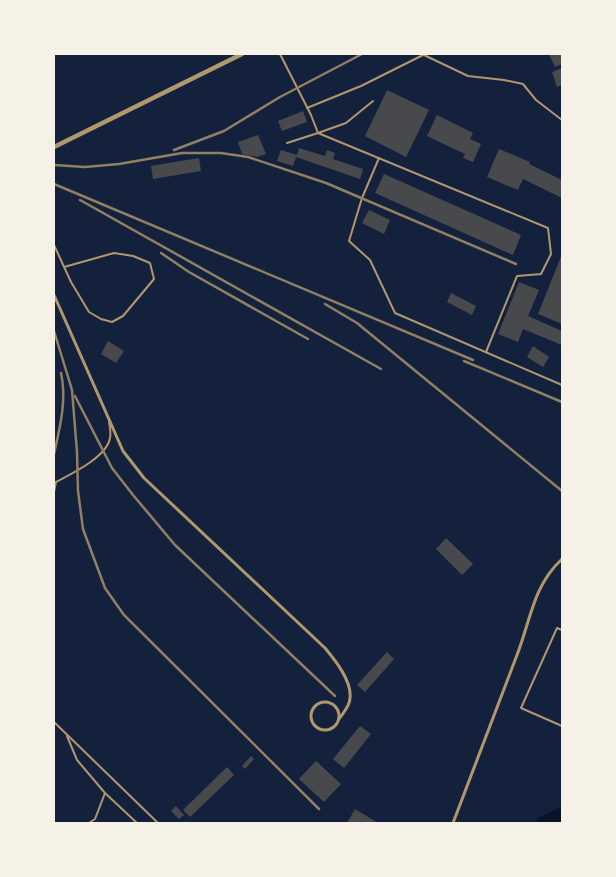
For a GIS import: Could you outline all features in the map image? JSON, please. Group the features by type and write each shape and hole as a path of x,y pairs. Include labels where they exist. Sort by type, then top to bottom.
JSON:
{"street":[{"path":"54,147 242,54"},
{"path":"54,295 123,451 144,478 325,648 340,667 349,690 348,707 334,727 321,730 317,728 312,720 312,710 318,703 328,702 336,707 339,719"},
{"path":"453,823 521,644 539,590 554,566 562,559"}],"lane":[{"path":"280,54 318,132 548,228 551,254 542,274 517,276 486,352"},
{"path":"307,108 361,86 424,54 468,76 523,84 536,100 562,120"},
{"path":"287,143 346,123 373,101"},
{"path":"379,158 362,198 349,241 370,260 395,313 562,385"},
{"path":"54,245 64,267 71,282 89,312 101,319 112,322 123,316 154,279 150,263 132,256 114,253 64,267"},
{"path":"54,492 55,482 78,470 104,452 110,440 109,420"},
{"path":"562,630 557,628 521,708 562,726"},
{"path":"54,722 158,823"},
{"path":"67,735 77,760 105,793 137,823"},
{"path":"88,823 95,819 105,793"}],"building":[{"path":"549,54 562,54 562,64 555,67"},
{"path":"562,68 562,85 557,87 552,72"},
{"path":"387,90 429,110 406,157 365,136"},
{"path":"303,111 307,122 282,131 278,121"},
{"path":"437,115 473,133 470,139 481,144 473,162 463,158 465,154 427,136"},
{"path":"258,135 266,154 257,157 242,154 238,142"},
{"path":"299,148 325,156 327,150 335,153 333,159 363,169 360,179 296,157 293,166 277,161 281,150 297,155"},
{"path":"499,149 530,162 529,164 562,180 562,198 523,179 518,190 487,177"},
{"path":"199,158 201,171 153,179 151,166"},
{"path":"384,174 521,235 513,255 375,193"},
{"path":"369,210 390,220 384,234 362,223"},
{"path":"562,254 562,324 538,314"},
{"path":"519,282 539,290 528,316 562,331 562,345 523,329 518,342 498,334"},
{"path":"451,293 476,306 472,315 447,302"},
{"path":"108,341 124,351 116,363 101,354"},
{"path":"533,346 549,357 543,367 527,357"},
{"path":"446,538 473,564 462,575 436,549"},
{"path":"387,652 394,659 365,692 357,685"},
{"path":"360,726 371,734 344,768 333,759"},
{"path":"251,756 254,759 245,769 242,766"},
{"path":"316,761 341,784 324,802 299,779"},
{"path":"227,767 234,775 190,817 183,810"},
{"path":"176,806 184,815 179,819 171,811"},
{"path":"355,809 378,823 347,823"}],"waterway":[{"path":"543,823 562,814"}],"railway":[{"path":"174,150 224,131 280,97 362,54"},
{"path":"54,165 85,167 119,164 182,153 221,153 248,157 326,183 516,264"},
{"path":"54,184 473,360"},
{"path":"80,200 381,369"},
{"path":"161,253 189,272 308,339"},
{"path":"325,304 357,323 562,491"},
{"path":"54,331 72,390 78,491 83,529 105,588 124,615 319,809"},
{"path":"464,361 562,402"},
{"path":"54,454 63,403 61,373"},
{"path":"75,396 112,468 175,545 335,696"}]}
